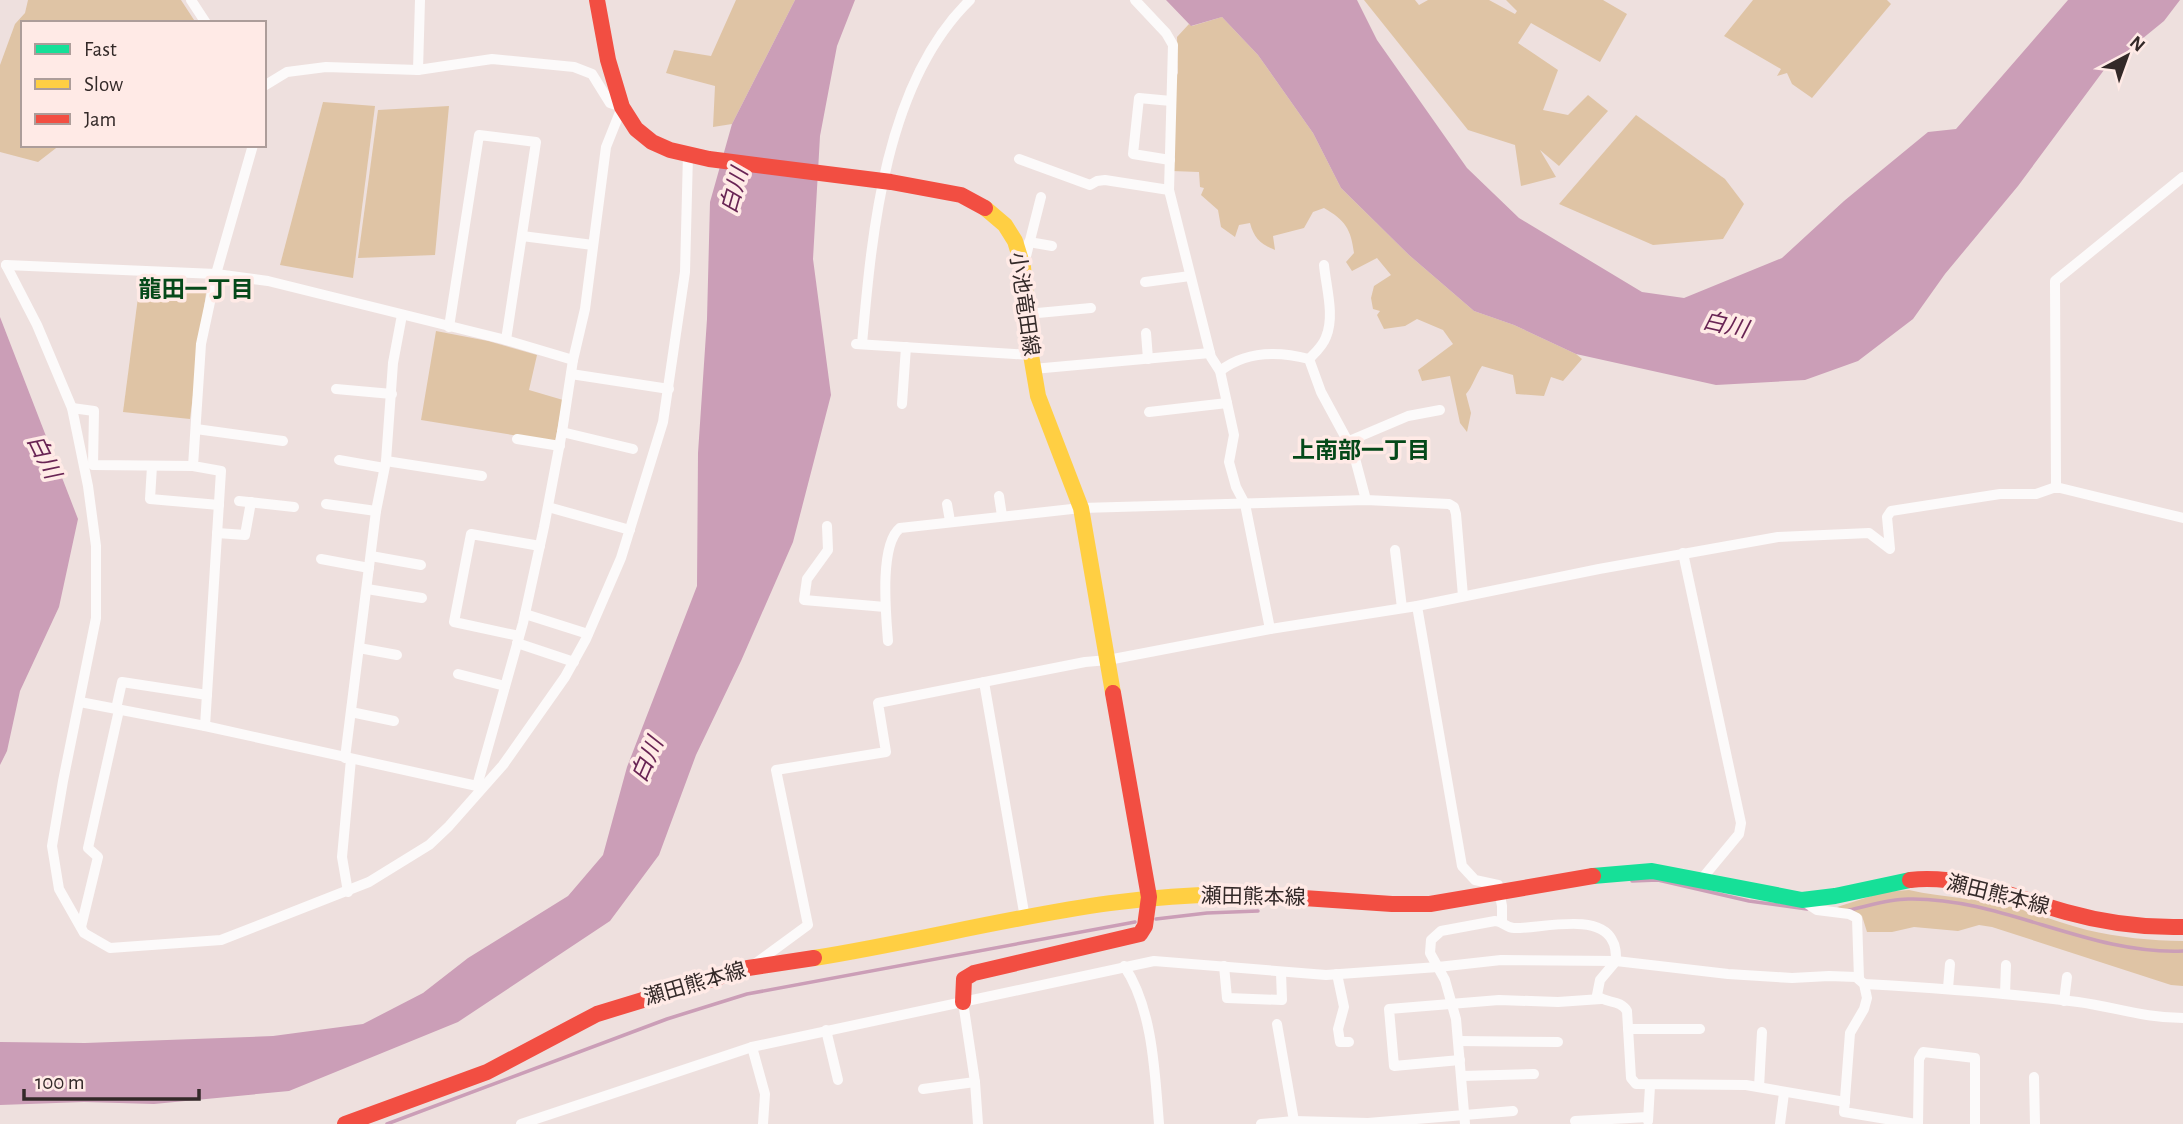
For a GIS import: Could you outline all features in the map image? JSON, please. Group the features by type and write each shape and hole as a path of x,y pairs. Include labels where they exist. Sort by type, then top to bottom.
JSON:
{"main road":[{"name":"小池竜田線","path":"597,0 608,60 622,107 636,129 652,142 670,150 709,159 947,191 975,201 992,212 1005,225 1020,249 1032,362 1045,417 1081,508 1149,897"},
{"name":"瀬田熊本線","path":"345,1124 487,1072 597,1014 748,968 875,948 942,932 1149,897 1265,895 1430,904 1575,878 1652,871 1802,900 1821,900 1905,880 1933,879 1976,887 2088,919 2133,927 2183,927"},
{"path":"963,1002 964,979 974,973 1140,934 1149,897"}],"street":[{"path":"191,0 205,21"},
{"path":"418,70 420,0"},
{"path":"970,0 946,29 929,56 894,135 870,251 859,344 1032,362 1148,359 1210,353"},
{"path":"1135,0 1166,33 1173,46 1169,190 1210,353 1220,371 1234,435 1229,462 1236,487 1245,504 1270,629"},
{"path":"266,85 287,72 326,67 418,70 492,59 574,66 592,74 610,103 622,107 606,146 584,309 540,546 479,788"},
{"path":"1170,160 1133,154 1139,98 1171,101"},
{"path":"449,327 479,135 536,142 506,340"},
{"path":"192,466 201,344 216,274 252,147"},
{"path":"573,359 268,281 216,274 6,265 37,325 72,408 88,486 96,546 96,618 52,846 59,889 84,933 110,948 221,940 348,892 384,875 429,845 519,744 574,662 614,576 663,422 685,272 688,154"},
{"path":"1019,159 1090,185 1105,180 1169,190"},
{"path":"2056,487 2055,281 2183,177"},
{"path":"1023,267 1041,197"},
{"path":"522,236 593,245"},
{"path":"1029,242 1052,246"},
{"path":"1309,359 1324,342 1328,331 1324,265"},
{"path":"1145,282 1190,276"},
{"path":"1027,314 1091,308"},
{"path":"348,892 342,857 351,712 376,511 385,465 394,353 402,315"},
{"path":"1146,333 1148,359"},
{"path":"902,404 906,347"},
{"path":"1220,371 1237,359 1254,355 1309,359"},
{"path":"1309,359 1324,397 1357,460 1366,500"},
{"path":"571,374 669,389"},
{"path":"336,388 391,394"},
{"path":"1149,412 1227,403"},
{"path":"72,408 94,411 93,466 192,466 221,471 205,726"},
{"path":"1349,441 1408,416 1440,410"},
{"path":"195,429 283,441"},
{"path":"562,432 633,449"},
{"path":"517,439 560,446"},
{"path":"339,460 482,476"},
{"path":"152,466 150,499 219,505"},
{"path":"748,968 808,925 776,770 886,752 878,703 1085,662 1417,606 1683,553 1778,537 1869,533 1890,549 1887,517 1891,511 2000,494 2036,495 2056,487 2183,518"},
{"path":"999,496 1002,516"},
{"path":"887,641 885,577 895,531 905,526 1081,508 1366,500 1416,501 1452,506 1456,514 1463,596"},
{"path":"217,533 245,535 245,501 294,507"},
{"path":"947,504 950,521"},
{"path":"326,505 376,511"},
{"path":"548,507 630,530"},
{"path":"827,526 828,550 807,579 804,600 885,607"},
{"path":"540,546 471,534 454,622 518,639 574,662"},
{"path":"1395,550 1402,608"},
{"path":"1683,553 1741,823 1739,834 1700,881"},
{"path":"321,559 421,565"},
{"path":"367,589 422,598"},
{"path":"1417,606 1462,866 1475,880 1498,885 1502,921 1509,928 1571,924 1597,927 1606,932 1613,941 1616,961 1598,984 1597,995 1601,999"},
{"path":"525,614 588,634"},
{"path":"359,648 397,655"},
{"path":"458,674 505,686"},
{"path":"81,927 98,857 88,848 122,682 207,695"},
{"path":"984,682 1025,918"},
{"path":"80,702 205,726 479,788"},
{"path":"351,712 394,721"},
{"path":"1802,900 1816,910 1849,914 1857,918 1862,982 1867,1003 1850,1033 1844,1124"},
{"path":"1465,1120 1459,1041 1452,1003 1433,961 1431,940 1437,933 1480,922 1502,921"},
{"path":"521,1124 752,1047 1154,961 1280,973 1338,974 1501,960 1616,961 1728,974 1792,978 1841,976 1862,982 2006,993 2150,1017 2183,1017"},
{"path":"1948,988 1950,964"},
{"path":"2006,965 2006,993"},
{"path":"1124,966 1140,998 1149,1040 1159,1124"},
{"path":"1224,966 1227,998 1282,1000 1280,973"},
{"path":"1338,974 1344,1007 1338,1030 1341,1043"},
{"path":"2064,1001 2067,977"},
{"path":"1460,1060 1394,1066 1389,1009 1452,1003 1601,999 1625,1007 1631,1077 1636,1084 1746,1085 1917,1124 1919,1059 1923,1052 1975,1058 1975,1124"},
{"path":"963,1002 975,1082 978,1124"},
{"path":"1277,1024 1294,1121"},
{"path":"1628,1029 1700,1029"},
{"path":"826,1030 838,1080"},
{"path":"1759,1087 1762,1032"},
{"path":"1459,1041 1558,1042"},
{"path":"752,1047 765,1094 763,1124"},
{"path":"1462,1076 1534,1074"},
{"path":"2034,1077 2035,1124"},
{"path":"923,1089 975,1082"},
{"path":"1575,1121 1648,1121 1650,1086"},
{"path":"1780,1124 1784,1093"},
{"path":"1261,1124 1294,1121 1325,1124 1465,1120 1513,1111"}],"shaded area":[{"path":"28,0 181,0 195,21 21,21 21,147 57,147 38,162 0,152 0,65 15,24 25,13"},
{"path":"736,0 795,0 732,124 713,127 715,86 666,73 674,50 711,56"},
{"path":"1364,0 1415,0 1419,5 1428,0 1489,0 1515,14 1517,11 1506,0 1603,0 1627,14 1600,62 1531,23 1518,43 1558,70 1543,110 1568,115 1588,95 1608,111 1559,166 1540,150 1556,177 1521,186 1515,145 1468,130"},
{"path":"1753,0 1887,0 1891,4 1812,98 1792,84 1787,73 1777,76 1781,69 1724,36"},
{"path":"1222,17 1258,55 1313,133 1341,188 1409,255 1474,311 1514,325 1582,359 1563,381 1551,377 1544,396 1516,394 1513,375 1482,366 1466,394 1471,413 1467,432 1460,423 1450,376 1422,381 1418,370 1453,344 1443,330 1417,319 1405,326 1384,329 1377,315 1380,311 1373,309 1371,298 1374,286 1391,275 1377,258 1352,271 1346,262 1354,253 1351,238 1346,226 1337,217 1324,208 1313,212 1304,228 1273,236 1275,250 1258,240 1250,223 1239,225 1235,237 1221,227 1218,210 1201,195 1204,188 1200,187 1199,172 1172,171 1174,81 1178,73 1177,37 1189,24 1192,26"},
{"path":"323,102 375,106 353,278 280,265"},
{"path":"449,106 435,255 358,258 378,110"},
{"path":"1636,115 1725,179 1744,204 1723,239 1653,245 1559,204"},
{"path":"140,282 207,285 190,419 123,412"},
{"path":"436,331 488,341 537,355 529,390 563,400 555,442 421,420"},
{"path":"1909,890 2002,905 2078,928 2123,937 2183,941 2183,986 2171,985 1992,927 1979,925 1958,931 1914,927 1892,932 1867,932 1862,916 1837,907 1884,892"}],"water":[{"name":"白川","path":"795,0 855,0 837,46 820,136 813,259 831,395 793,542 696,755 659,855 610,921 458,1022 289,1091 154,1104 84,1102 0,1105 0,1042 85,1043 273,1036 363,1024 423,993 468,958 568,896 603,855 627,767 697,586 698,453 707,319 710,202 732,124"},
{"name":"白川","path":"1166,0 1357,0 1377,40 1467,168 1519,218 1642,292 1684,298 1782,258 1844,201 1928,132 1956,129 2068,0 2180,0 2164,21 2104,70 2018,186 1945,274 1913,319 1858,361 1805,380 1716,385 1576,354 1514,325 1474,311 1409,255 1341,188 1313,133 1258,55 1222,17 1191,26"},
{"name":"白川","path":"0,317 78,519 59,607 20,691 7,751 0,765"}],"waterway":[{"path":"1632,881 1658,880 1749,901 1807,909"},
{"path":"1849,910 1901,899 1943,901 1977,907 2113,944 2148,950 2183,951"},
{"path":"1156,919 1258,911"},
{"path":"387,1124 667,1019 747,994 1135,922"}],"traffic: fast":[{"path":"1593,876 1652,871 1802,900 1910,880"}],"traffic: slow":[{"path":"985,208 1005,225 1015,241 1023,267 1031,355 1038,396 1081,508 1113,693"},
{"path":"814,958 1100,904 1216,895 1274,896"}],"traffic: jam":[{"path":"597,0 608,60 622,107 636,129 652,142 670,150 709,159 891,182 961,195 985,208"},
{"path":"963,1002 964,979 974,973 1140,934 1145,926 1149,897 1113,693"},
{"path":"1274,896 1430,904 1593,876"},
{"path":"1910,880 1950,880 2110,922 2183,927"},
{"path":"345,1124 487,1072 597,1014 748,968 814,958"}],"district":[{"name":"龍田一丁目","path":"196,290"},
{"name":"上南部一丁目","path":"1361,451"}]}
